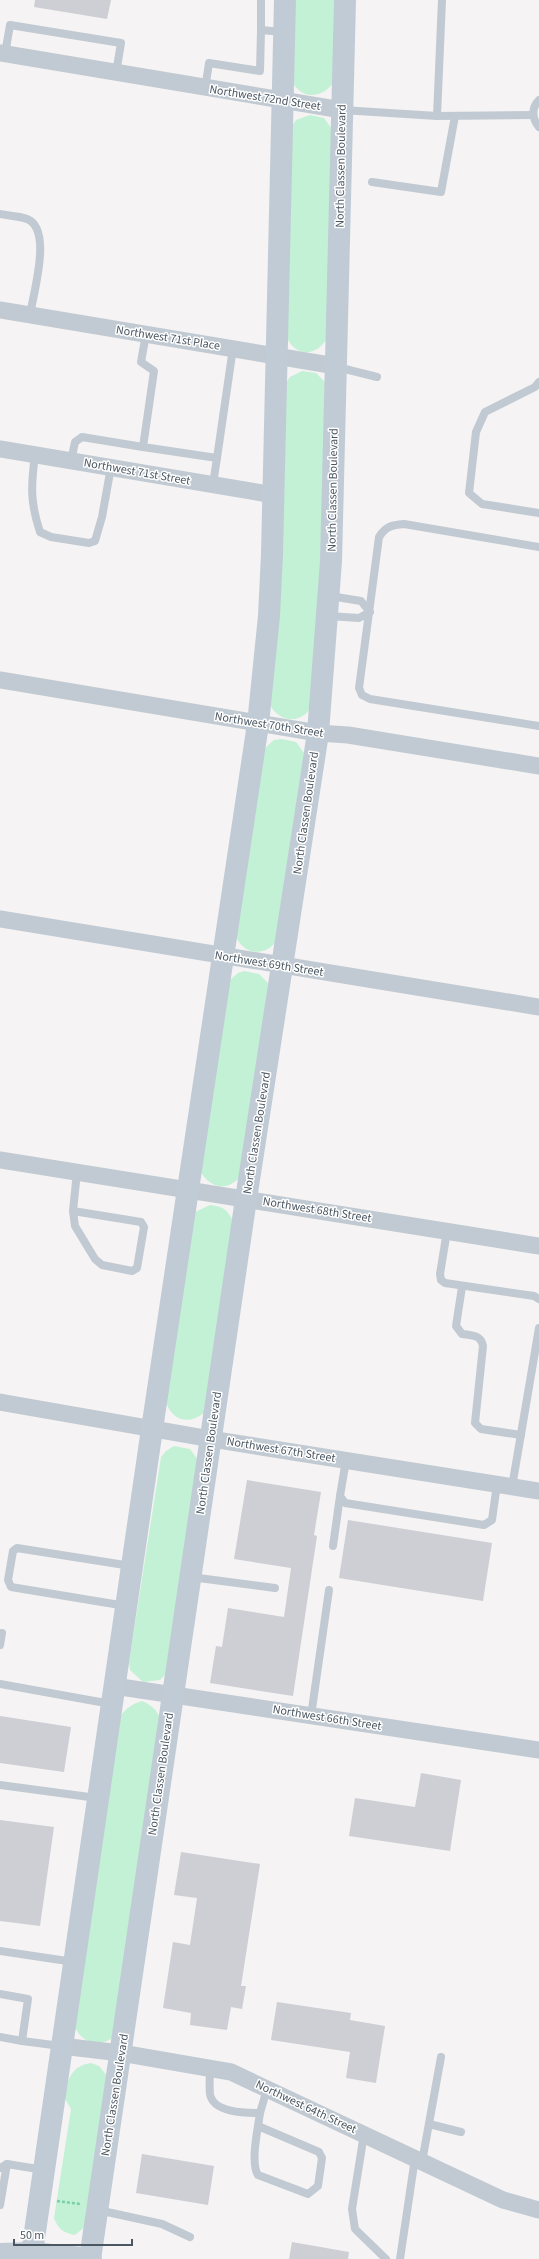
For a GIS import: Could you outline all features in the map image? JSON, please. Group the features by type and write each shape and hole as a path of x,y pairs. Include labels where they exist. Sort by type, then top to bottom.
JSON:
{"street":[{"path":"31,2256 152,1429 258,724 269,616 274,495 285,0"},
{"name":"North Classen Boulevard","path":"91,2259 91,2207 122,2053 172,1695 246,1199 318,734 329,606 345,0"},
{"name":"Northwest 72nd Street","path":"3,54 283,102 342,110"},
{"name":"Northwest 71st Place","path":"0,310 336,366"},
{"name":"Northwest 71st Street","path":"0,449 274,495"},
{"name":"Northwest 70th Street","path":"0,680 318,734 348,735 539,766"},
{"name":"Northwest 69th Street","path":"0,919 539,1007"},
{"name":"Northwest 68th Street","path":"0,1160 539,1246"},
{"name":"Northwest 67th Street","path":"0,1402 211,1439 539,1491"},
{"name":"Northwest 66th Street","path":"113,1695 172,1695 539,1750"},
{"name":"Northwest 64th Street","path":"62,2046 122,2053 231,2072 503,2200 539,2210"},
{"path":"0,2254 91,2259"}],"lane":[{"path":"206,88 209,64 260,71 261,0"},
{"path":"437,116 442,0"},
{"path":"3,54 10,25 121,43 116,73"},
{"path":"261,30 284,33"},
{"path":"539,100 534,109 533,115 539,127"},
{"name":"Northwest 72nd Street","path":"342,110 437,116 533,115"},
{"path":"372,182 441,192 456,116"},
{"path":"0,214 28,219 38,230 41,245 30,315"},
{"path":"143,447 154,371 141,362 146,334"},
{"path":"213,484 233,348"},
{"path":"336,366 377,377"},
{"path":"539,382 535,387 485,412 476,432 469,492 482,504 539,513"},
{"path":"71,461 74,442 82,437 217,458"},
{"path":"36,454 31,486 35,516 40,532 59,538 90,543 95,541 102,518 111,467"},
{"path":"539,547 404,524 392,525 385,529 380,537 359,688 362,696 370,699 539,726"},
{"path":"329,606 361,601 370,612"},
{"path":"329,606 358,618 370,612"},
{"path":"73,1211 141,1222 144,1227 138,1268 132,1271 102,1265 95,1259 75,1226 73,1211 77,1172"},
{"path":"447,1231 440,1274 441,1280 450,1285 534,1296 539,1300"},
{"path":"462,1287 456,1326 462,1334 478,1337 482,1340 484,1346 475,1422 481,1429 521,1435"},
{"path":"340,1496 345,1503 484,1526 492,1520 505,1486 521,1435 539,1328"},
{"path":"333,1546 346,1460"},
{"path":"126,1606 11,1587 8,1580 13,1551 17,1548 132,1566"},
{"path":"190,1577 275,1588"},
{"path":"311,1716 329,1590"},
{"path":"0,1645 2,1633"},
{"path":"0,1684 113,1695"},
{"path":"0,1785 98,1798"},
{"path":"0,1951 74,1962"},
{"path":"0,1994 28,1999 22,2040"},
{"path":"0,2037 62,2046"},
{"path":"400,2259 419,2160 429,2124 441,2057"},
{"path":"210,2068 210,2095 215,2102 232,2112 260,2113"},
{"path":"258,2126 319,2152 322,2158 318,2186 308,2194 258,2175 254,2169 258,2126 260,2113 267,2089"},
{"path":"429,2124 461,2132"},
{"path":"364,2134 352,2209 352,2220 355,2229 386,2259"},
{"path":"0,2205 4,2166 44,2170"},
{"path":"91,2207 162,2224 190,2237"}],"path":[{"path":"56,2201 91,2207"}],"green space":[{"path":"294,0 337,0 333,83 324,92 318,94 313,95 302,92 293,83"},
{"path":"310,115 324,118 334,132 326,340 315,350 303,352 293,346 285,333 292,126 296,120"},
{"path":"302,371 316,373 325,382 322,590 312,707 302,716 296,719 290,719 279,715 270,705 286,383 290,377"},
{"path":"282,739 296,742 304,753 275,943 265,950 254,952 248,950 239,943 236,937 264,749 274,740"},
{"path":"244,971 259,974 269,984 239,1178 229,1185 218,1186 208,1181 201,1172 229,981 238,973"},
{"path":"210,1205 218,1206 224,1209 233,1221 204,1413 198,1417 187,1420 177,1417 172,1413 166,1402 195,1212"},
{"path":"174,1446 190,1449 198,1460 165,1675 160,1680 143,1682 130,1670 129,1662 161,1457 166,1451"},
{"path":"142,1701 154,1709 161,1721 114,2037 96,2043 82,2037 75,2027 120,1717 130,1707"},
{"path":"91,2063 99,2066 108,2077 86,2226 75,2235 62,2230 57,2225 54,2218 71,2109 64,2097 69,2079 75,2070"}],"building":[{"path":"35,0 111,0 107,19 34,7"},
{"path":"247,1480 321,1492 314,1535 317,1536 293,1696 210,1683 216,1646 222,1647 228,1608 284,1617 291,1568 234,1559"},
{"path":"348,1520 492,1543 483,1601 339,1578"},
{"path":"0,1716 71,1727 64,1772 0,1763"},
{"path":"421,1773 461,1780 450,1851 349,1836 355,1798 415,1807"},
{"path":"0,1820 54,1827 40,1926 0,1921"},
{"path":"181,1852 260,1864 241,1986 246,1986 242,2009 231,2007 227,2030 190,2025 191,2013 163,2008 173,1942 190,1945 197,1898 174,1895"},
{"path":"277,2002 351,2013 350,2020 385,2026 376,2083 346,2078 350,2052 271,2040"},
{"path":"142,2154 214,2166 208,2205 136,2193"},
{"path":"292,2242 349,2252 348,2259 289,2259"}]}
